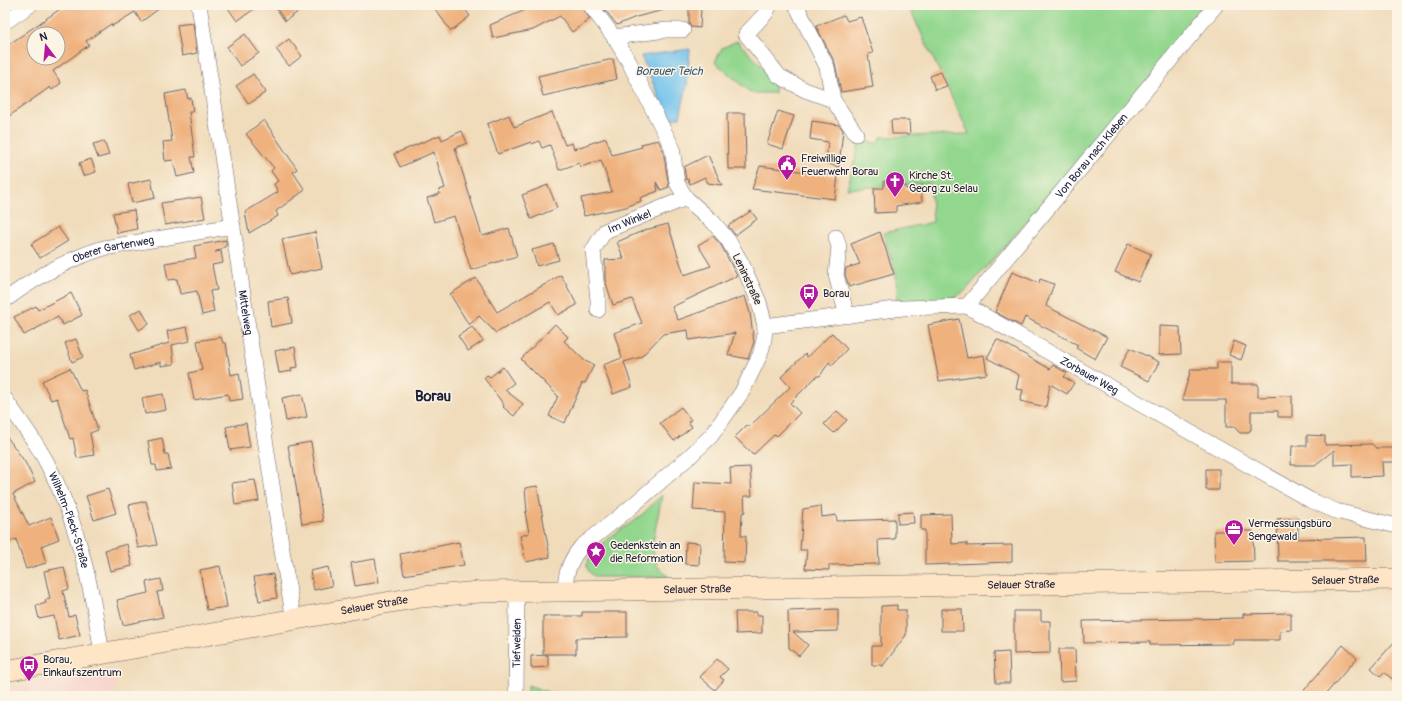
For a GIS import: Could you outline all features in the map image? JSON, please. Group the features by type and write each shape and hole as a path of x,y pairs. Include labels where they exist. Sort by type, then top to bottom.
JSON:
{"main road":[{"name":"Selauer Straße","path":"5,671 421,598 517,590 1397,579"}],"street":[{"path":"5,22 30,5"},
{"name":"Mittelweg","path":"199,5 283,557 294,620"},
{"name":"Leninstraße","path":"565,590 566,572 571,561 581,547 688,457 721,423 742,392 760,355 764,340 764,326 759,302 752,284 728,240 713,222 686,198 677,182 672,147 629,62 614,37 590,5"},
{"path":"770,5 766,13 746,34 779,76 805,90 833,100"},
{"path":"796,5 827,67 833,100 856,134"},
{"name":"Von Borau nach Kleben","path":"967,306 1216,5"},
{"path":"614,37 666,30 683,30"},
{"name":"Im Winkel","path":"598,310 593,250 605,231 686,198"},
{"name":"Oberer Gartenweg","path":"5,300 29,282 54,267 84,254 104,248 232,226"},
{"path":"836,237 839,248 836,274 846,316"},
{"path":"764,326 902,308 967,306"},
{"name":"Zorbauer Weg","path":"967,306 1310,500 1343,513 1397,526"},
{"name":"Wilhelm-Pieck-Straße","path":"5,399 36,444 47,463 80,542 102,654"},
{"name":"Tiefweiden","path":"516,696 517,590"}],"shaded area":[{"path":"115,668 115,696 5,696 5,689"}],"green space":[{"path":"908,5 1209,5 1107,131 966,290 952,298 943,300 897,302 896,274 883,233 933,222 930,183 847,189 860,141 878,143 881,137 969,134"},
{"path":"737,41 773,77 775,93 751,93 715,62 722,48"},
{"path":"662,495 652,546 657,566 669,577 596,577 588,570 587,563 591,555 599,546 639,517"},
{"path":"528,685 559,696 528,696"}],"water":[{"name":"Borauer Teich","path":"690,49 687,85 680,117 669,120 641,56"}],"building":[{"path":"66,5 164,5 141,22 135,12 112,26 111,24 86,41 89,45 66,62 66,26 36,26"},
{"path":"226,5 260,5 237,21"},
{"path":"274,5 308,5 285,21"},
{"path":"432,5 462,5 470,16 451,31"},
{"path":"537,5 581,5 590,19 572,32 560,16 533,30 493,38 490,25"},
{"path":"601,5 664,5 664,10 636,17 617,25"},
{"path":"689,7 701,8 700,28 691,27 689,23"},
{"path":"844,15 847,21 861,17 873,53 868,54 873,87 841,92 835,63 816,26"},
{"path":"193,23 197,53 182,56 177,25"},
{"path":"26,33 26,66 60,66 53,71 61,83 52,90 50,87 5,119 5,47"},
{"path":"245,34 259,53 240,66 227,47"},
{"path":"289,39 302,56 289,66 276,49"},
{"path":"613,59 617,79 543,96 538,76"},
{"path":"941,72 947,86 935,90 930,76"},
{"path":"253,74 266,92 249,104 236,86"},
{"path":"186,90 188,99 191,98 193,112 189,112 195,157 191,157 194,173 177,177 173,160 165,161 163,142 172,141 165,94"},
{"path":"778,111 794,116 783,149 767,144"},
{"path":"552,112 565,145 572,143 574,149 606,138 612,155 642,147 641,144 658,140 663,150 669,187 661,190 656,182 658,191 640,198 641,201 626,207 584,216 581,198 612,192 601,160 581,167 579,163 559,170 550,145 542,148 539,141 532,144 531,142 498,154 487,124 509,115 514,127"},
{"path":"727,113 745,113 746,169 728,169"},
{"path":"264,120 297,169 293,172 305,190 276,211 278,216 249,233 245,212 278,192 274,184 278,181 271,171 274,168 246,134"},
{"path":"891,120 909,120 910,134 892,134"},
{"path":"812,121 839,125 843,130 839,167 826,163 828,142 810,139"},
{"path":"462,131 467,143 455,148 482,236 509,228 517,256 471,270 454,216 434,222 427,198 440,194 439,190 445,188 434,152 400,167 394,154 440,135 442,140"},
{"path":"104,141 109,155 98,158 93,144"},
{"path":"708,155 722,185 708,183 705,177 690,184 688,179 686,180 684,167"},
{"path":"91,159 96,172 83,176 79,163"},
{"path":"760,166 838,176 835,199 752,189"},
{"path":"151,179 155,198 132,203 128,184"},
{"name":"Kirche St. Georg zu Selau","path":"884,181 896,181 896,187 906,186 906,189 921,188 922,202 896,206 896,212 875,213 874,188 884,188"},
{"path":"548,185 557,208 531,219 522,195"},
{"path":"201,197 205,218 165,225 161,203"},
{"path":"134,210 137,229 117,233 113,213"},
{"path":"751,211 757,219 735,235 728,226"},
{"path":"668,224 684,275 711,266 698,245 713,236 721,245 737,276 672,307 678,320 745,296 750,313 754,342 748,359 728,355 735,333 689,340 688,330 663,334 641,357 624,362 632,387 613,394 603,365 622,358 614,333 642,323 632,299 613,305 605,280 605,260 624,259 617,242 645,230"},
{"path":"58,227 68,241 40,258 31,244"},
{"path":"315,232 322,268 290,275 282,239"},
{"path":"880,232 894,274 849,287 845,274 846,268 860,264 851,244"},
{"path":"226,240 226,246 215,252 221,251 223,263 212,265 217,290 210,291 214,312 202,315 197,291 180,294 177,279 168,280 165,263 196,258 194,246"},
{"path":"554,244 559,260 537,266 532,250"},
{"path":"1128,244 1151,254 1138,282 1115,272"},
{"path":"1012,272 1039,283 1040,279 1054,284 1046,306 1107,337 1095,359 1076,348 1078,345 1025,317 1021,326 995,312"},
{"path":"561,275 577,305 558,315 550,302 496,333 479,316 469,325 450,294 476,278 497,312"},
{"path":"71,293 82,315 63,325 58,317 24,335 14,317 36,306 38,310"},
{"path":"288,298 292,323 271,327 268,301"},
{"path":"141,309 149,324 139,330 130,315"},
{"path":"959,319 967,358 984,355 987,374 939,381 928,325"},
{"path":"555,324 568,337 564,341 585,361 594,365 585,383 582,383 565,423 549,416 558,396 521,359"},
{"path":"1159,326 1180,327 1181,354 1159,355"},
{"path":"187,327 190,341 172,345 174,364 161,366 161,362 134,370 130,355 169,343 167,331"},
{"path":"472,327 483,341 468,351 458,336"},
{"path":"832,333 847,349 832,365 829,362 820,376 817,376 790,403 800,413 777,436 775,434 753,455 735,437 747,425 749,427 790,387 781,377 805,354 807,357"},
{"path":"221,337 223,343 226,343 231,375 239,373 243,399 229,401 228,394 194,400 189,373 202,370 197,341"},
{"path":"76,339 83,357 72,362 65,343"},
{"path":"997,339 1050,369 1053,365 1067,373 1064,377 1074,383 1067,394 1050,384 1046,407 1020,401 1023,390 1016,389 1019,375 987,358"},
{"path":"1234,341 1246,346 1241,360 1229,355"},
{"path":"295,347 298,367 291,368 292,371 279,373 275,351"},
{"path":"1130,348 1159,362 1149,381 1120,367"},
{"path":"1217,362 1231,362 1231,384 1258,384 1258,397 1292,396 1292,417 1278,417 1278,411 1251,411 1251,430 1247,433 1240,433 1234,427 1226,427 1226,400 1182,400 1191,369 1217,369"},
{"path":"503,367 514,383 505,390 523,404 514,416 503,407 504,405 484,378 487,375 490,377"},
{"path":"70,368 81,391 85,390 98,430 90,433 94,455 77,458 73,438 70,439 57,398 51,400 42,381"},
{"path":"163,394 166,410 145,414 142,398"},
{"path":"302,394 307,417 286,421 282,398"},
{"path":"681,407 691,420 688,422 692,427 674,441 660,423"},
{"path":"837,411 847,420 834,433 824,424"},
{"path":"246,423 250,447 230,450 226,427"},
{"path":"5,434 25,462 35,482 13,494 29,526 51,517 59,539 41,546 46,563 26,569 16,539 5,544"},
{"path":"1307,435 1325,436 1325,445 1372,444 1376,448 1397,448 1397,462 1382,462 1383,476 1352,477 1352,464 1334,465 1334,450 1315,465 1291,465 1292,446 1307,446"},
{"path":"162,438 165,454 168,454 171,469 157,471 156,465 152,465 148,441"},
{"path":"311,442 323,521 302,524 293,467 288,446"},
{"path":"750,467 752,496 744,496 745,512 742,513 741,536 746,536 745,563 724,562 725,512 693,510 695,482 731,484 730,468"},
{"path":"1206,469 1219,469 1219,490 1206,490"},
{"path":"255,480 259,501 235,505 232,483"},
{"path":"537,486 550,557 526,562 520,536 529,533 525,512 527,512 525,488"},
{"path":"108,489 116,513 94,520 86,496"},
{"path":"146,501 157,545 138,548 129,505"},
{"path":"821,506 822,517 836,515 837,521 895,519 895,539 878,540 879,564 829,565 829,570 805,569 807,550 800,550 803,509"},
{"path":"913,512 914,523 898,524 898,513"},
{"path":"951,514 952,544 967,543 967,546 1012,545 1012,562 925,565 925,530 921,530 921,515"},
{"path":"1298,518 1298,539 1366,537 1367,561 1278,561 1277,519"},
{"name":"Vermessungsbüro Sengewald","path":"1214,531 1253,531 1254,561 1215,562"},
{"path":"459,542 464,565 404,575 400,554"},
{"path":"686,542 700,543 699,565 685,564"},
{"path":"127,544 132,566 110,571 105,550"},
{"path":"375,559 379,582 355,586 351,563"},
{"path":"220,566 227,607 207,610 200,570"},
{"path":"64,567 69,589 63,591 69,617 75,615 80,635 59,640 54,616 39,619 36,606 46,603 45,600 50,599 44,571"},
{"path":"328,567 332,586 314,590 310,571"},
{"path":"273,574 277,598 259,601 254,577"},
{"path":"161,579 163,591 157,592 163,617 123,625 117,600 148,593 146,582"},
{"path":"897,605 897,610 906,610 906,635 882,667 882,665 872,665 872,646 881,646 881,606"},
{"path":"838,609 838,631 793,632 808,645 799,656 789,648 788,611"},
{"path":"941,609 962,609 963,631 941,631"},
{"path":"1014,611 1041,611 1041,621 1050,621 1050,653 1014,654"},
{"path":"582,612 627,612 627,637 576,638 576,654 543,654 543,616 582,616"},
{"path":"735,612 757,612 757,615 762,615 762,633 736,634"},
{"path":"1291,613 1291,630 1280,631 1280,640 1233,640 1233,644 1150,645 1150,642 1084,643 1083,621 1243,618 1243,614"},
{"path":"1397,639 1397,683 1384,672 1380,676 1371,668"},
{"path":"1343,645 1357,658 1324,696 1299,696"},
{"path":"1059,649 1075,649 1076,681 1060,682"},
{"path":"1009,652 1010,683 996,683 994,653"},
{"path":"548,655 548,667 531,668 531,656"},
{"path":"717,659 728,669 720,677 724,680 715,690 700,677"}],"place":[{"name":"Freiwillige Feuerwehr Borau","path":"787,181"},
{"name":"Kirche St. Georg zu Selau","path":"895,198"},
{"name":"Borau","path":"809,310"},
{"name":"Vermessungsbüro Sengewald","path":"1234,546"},
{"name":"Gedenkstein an die Reformation","path":"596,568"},
{"name":"Borau, Einkaufszentrum","path":"29,682"}],"district":[{"name":"Borau","path":"433,396"}]}
